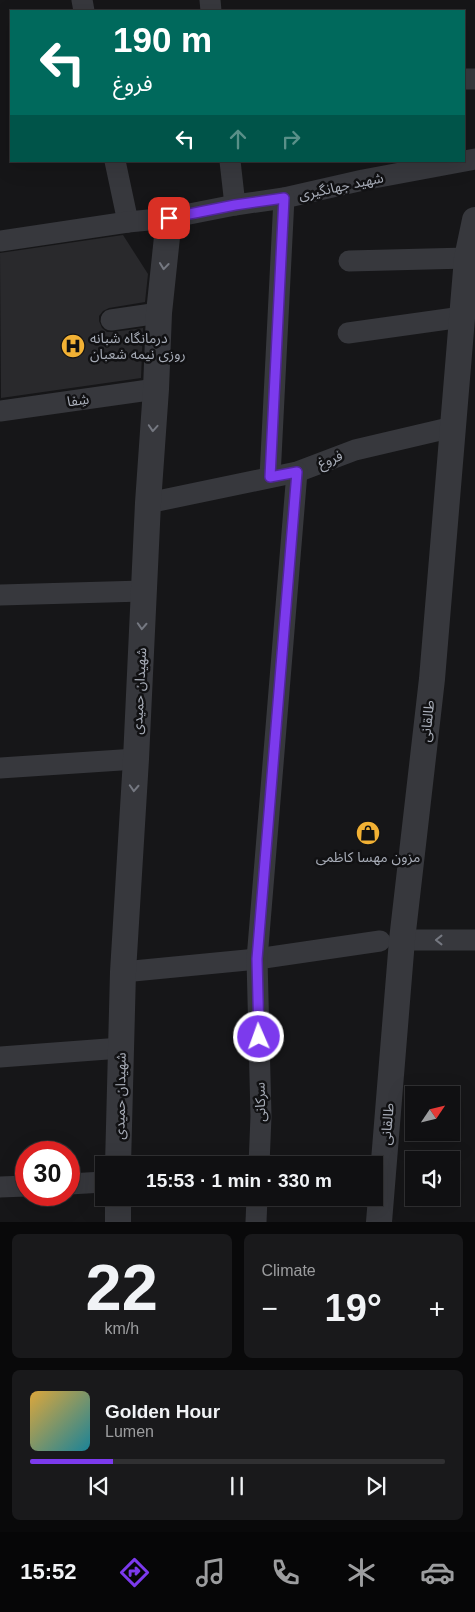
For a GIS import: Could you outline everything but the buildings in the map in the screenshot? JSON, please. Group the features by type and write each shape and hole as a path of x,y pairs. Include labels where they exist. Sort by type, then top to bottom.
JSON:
{"street":[{"path":"115,162 128,222"},
{"path":"230,162 235,205"},
{"name":"شهید جهانگیری","path":"0,241 128,222 169,218 284,198 363,180 459,162"},
{"path":"270,477 284,198"},
{"name":"شهیدان حمیدی","path":"118,1156 123,972 136,759 143,591 159,313 169,218"},
{"name":"طالقانی","path":"379,1222 391,941 432,678 467,258 475,220"},
{"path":"349,261 467,258"},
{"path":"111,320 159,313"},
{"path":"348,332 462,317"},
{"name":"شِفا","path":"0,411 156,390"},
{"name":"فروغ","path":"148,503 297,472 355,450 453,428"},
{"name":"سرکانی","path":"259,1156 261,1116 257,959 297,472"},
{"path":"0,595 143,591"},
{"path":"0,768 136,759"},
{"path":"123,972 257,959 391,941 475,940"},
{"path":"0,1057 121,1048"},
{"path":"80,1183 95,1183"},
{"path":"0,1187 15,1186"},
{"path":"118,1206 118,1222"},
{"path":"256,1222 257,1206"}],"place":[{"name":"درمانگاه شبانه روزی نیمه شعبان","path":"73,346"},
{"name":"مزون مهسا کاظمی","path":"368,833"}],"route":[{"path":"169,218 284,198 270,477 297,472 257,959 259,1037"}]}
